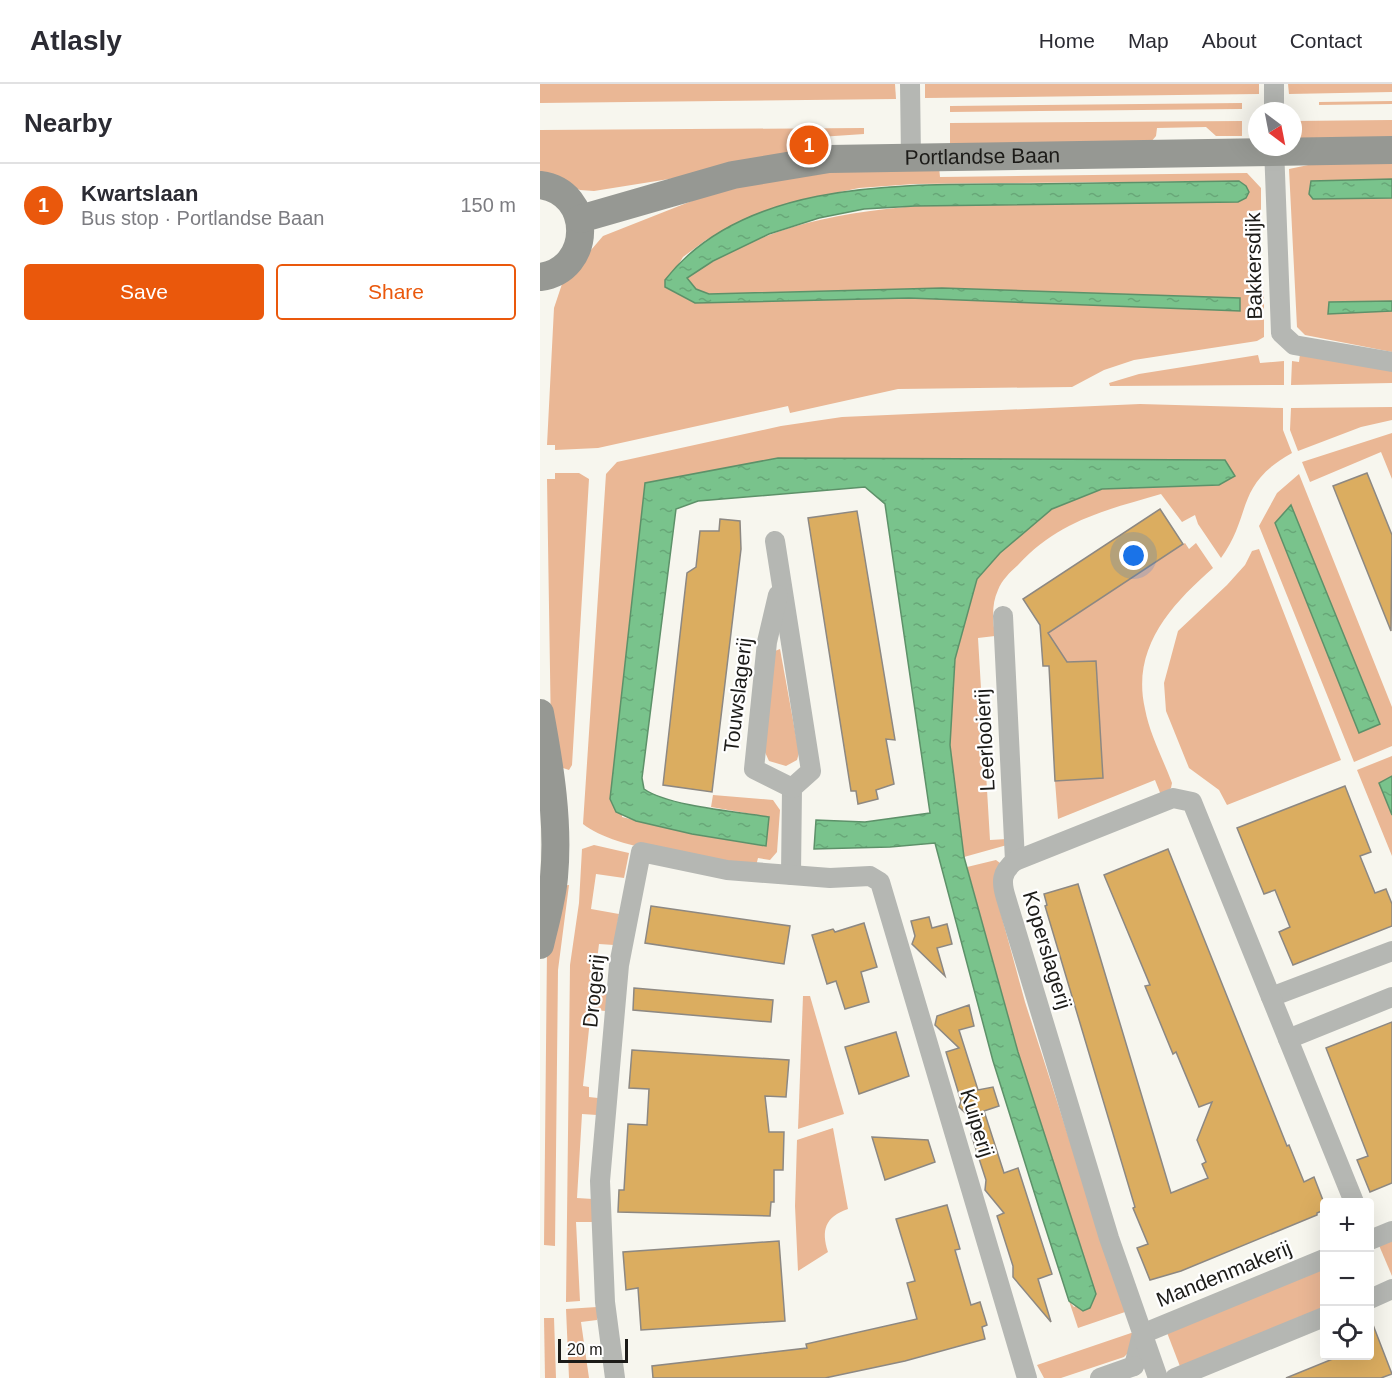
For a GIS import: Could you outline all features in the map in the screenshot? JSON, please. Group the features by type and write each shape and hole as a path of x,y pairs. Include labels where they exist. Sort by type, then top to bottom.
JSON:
{"street":[{"path":"1274,86 1274,102"},
{"path":"910,88 911,157"},
{"name":"Portlandse Baan","path":"1302,150 1392,150"},
{"name":"Portlandse Baan","path":"580,219 716,180 771,167 829,159 1248,151"},
{"name":"Bakkersdijk","path":"1274,156 1281,333 1294,345 1392,362"},
{"path":"540,185 564,194 571,202 580,219 581,240 572,259 556,273 540,277"},
{"name":"Touwslagerij","path":"775,541 780,585 811,771 792,788 754,770 767,642 780,585"},
{"name":"Leerlooierij","path":"1003,616 1015,861"},
{"path":"540,712 553,782 547,831 554,878 540,945"},
{"path":"791,875 792,788"},
{"path":"1015,861 1173,798 1192,802 1352,1198"},
{"name":"Drogerij","path":"615,1378 604,1302 600,1181 619,966 641,852 727,870 830,878 870,876 880,882"},
{"name":"Koperslagerij","path":"1015,861 1007,868 1001,883 1109,1238 1142,1334"},
{"name":"Kuiperij","path":"880,882 1027,1378"},
{"path":"1271,997 1392,951"},
{"path":"1288,1039 1392,997"},
{"path":"1374,1238 1392,1231"},
{"name":"Mandenmakerij","path":"1142,1334 1320,1261"},
{"path":"1374,1298 1392,1291"},
{"path":"1175,1378 1320,1319"},
{"name":"Mandenmakerij","path":"1134,1366 1142,1334"},
{"name":"Mandenmakerij","path":"1142,1334 1158,1378"},
{"path":"1100,1378 1134,1366 1152,1378"}],"shaded area":[{"path":"540,84 895,84 896,99 540,103"},
{"path":"925,84 1259,84 1259,94 925,98"},
{"path":"1288,84 1392,84 1392,92 1289,94"},
{"path":"1392,101 1392,104 1319,105 1319,102"},
{"path":"1242,103 1242,109 950,112 950,106"},
{"path":"1392,120 1392,140 1302,140 1302,121"},
{"path":"1242,121 1242,136 1216,136 1206,127 1157,128 1156,136 1150,143 950,145 950,123"},
{"path":"864,128 864,134 805,138 803,151 688,176 594,191 580,190 540,173 540,130"},
{"path":"1392,162 1392,179 1312,181 1313,199 1392,198 1392,301 1329,302 1328,313 1392,311 1392,352 1305,335 1297,327 1289,169 1313,164"},
{"path":"939,167 940,177 1247,173 1261,188 1261,210 1251,211 1252,278 1264,291 1264,337 1257,341 1134,360 1104,370 1072,387 898,389 790,413 788,406 598,448 555,450 555,445 547,445 554,308 562,284 603,236 712,193 807,173","holes":["1239,181 1246,186 927,205 844,215 804,224 764,237 725,255 687,278 696,289 709,294 942,288 1240,298 909,298 695,303 665,287 683,257 706,240 755,216 802,200 859,188 914,184"]},
{"path":"1300,354 1392,368 1392,383 1291,385 1292,361 1299,362"},
{"path":"1258,355 1260,363 1284,361 1284,385 1110,386 1109,383 1139,374"},
{"path":"1140,404 1283,408 1283,430 1292,453 1274,465 1252,489 1231,542 1221,558 1198,524 1195,515 1182,522 1161,494 1102,512 1066,527 1033,550 1004,580 993,607 995,636 978,638 990,840 1007,839 1007,845 964,857 950,745 955,659 977,579 1000,553 1052,509 1102,489 1219,485 1225,460 778,458 645,483 622,817 692,834 766,846 768,817 711,807 713,795 773,800 780,810 777,852 770,860 758,858 756,866 641,847 618,841 583,824 606,474 617,462 781,426 842,417"},
{"path":"1392,407 1392,420 1361,427 1298,451 1290,430 1291,408"},
{"path":"1392,433 1392,479 1381,452 1310,482 1302,462"},
{"path":"555,473 579,473 589,479 572,765 569,770 563,768 551,734 547,479 555,479"},
{"path":"1299,474 1392,707 1392,746 1354,762 1259,526 1277,493","holes":["1291,505 1380,724 1359,733"]},
{"path":"1185,543 1189,549 1196,543 1213,568 1183,597 1158,630 1149,647 1142,687 1147,719 1172,783 1171,788 1161,795 1155,780 1058,819 1055,781 1103,777 1096,661 1067,662 1048,633"},
{"path":"1259,549 1341,760 1227,805 1219,790 1189,768 1166,711 1164,683 1178,631 1227,585 1245,565 1252,551"},
{"path":"780,649 799,753 797,760 786,766 769,761 764,750 775,651"},
{"path":"1392,756 1392,776 1379,783 1392,815 1392,856 1357,770"},
{"path":"594,845 629,853 624,878 596,874 591,909 619,914 614,945 599,944 593,992 608,994 606,1011 591,1010 583,1086 589,1087 589,1097 598,1098 597,1115 582,1114 577,1198 593,1199 592,1222 576,1222 580,1301 566,1302 570,965 579,903 582,849"},
{"path":"996,860 1000,863 995,892 1025,1002 1125,1312 1078,1328 1069,1301 1074,1307 1096,1294 1018,1052 967,867"},
{"path":"569,885 558,970 555,1246 544,1245 547,949 560,886"},
{"path":"803,996 810,996 844,1114 798,1129"},
{"path":"833,1128 848,1209 834,1216 827,1225 825,1237 828,1252 798,1271 795,1206 797,1140"},
{"path":"1392,1238 1392,1276 1378,1243"},
{"path":"1320,1267 1320,1311 1181,1369 1166,1330"},
{"path":"597,1307 597,1320 581,1322 589,1378 569,1378 566,1309"},
{"path":"544,1318 554,1318 556,1378 545,1378"},
{"path":"1134,1332 1131,1350 1124,1357 1061,1378 1044,1378 1037,1365"}],"water":[{"path":"1392,179 1392,198 1313,199 1309,194 1311,181"},
{"path":"1239,181 1246,186 1249,192 1246,198 1238,202 915,206 864,209 819,218 769,234 713,261 687,278 696,289 709,294 942,288 1240,298 1240,311 909,298 695,303 665,287 665,280 699,246 740,221 785,204 834,193 884,187 935,185"},
{"path":"1392,301 1392,311 1328,314 1329,302"},
{"path":"778,458 1225,460 1235,476 1219,485 1102,489 1052,509 1000,553 977,579 955,659 950,745 964,857 1018,1052 1096,1294 1090,1308 1083,1311 1069,1301 1041,1214 993,1061 935,843 814,849 816,820 865,822 930,813 885,504 865,487 698,501 676,509 642,778 644,789 669,800 686,804 769,817 766,846 692,834 636,821 616,812 610,799 645,483"},
{"path":"1291,505 1380,724 1359,733 1275,523"},
{"path":"1392,776 1392,815 1379,783"}],"building":[{"path":"1367,473 1392,535 1391,631 1333,486"},
{"path":"1160,509 1183,544 1048,633 1067,662 1096,661 1103,778 1055,781 1049,666 1043,666 1040,625 1023,599"},
{"path":"857,511 895,740 886,739 894,784 876,790 878,799 858,804 856,791 851,791 808,518"},
{"path":"720,519 740,521 741,549 712,792 663,785 687,573 696,567 700,531 719,531"},
{"path":"1345,786 1371,852 1360,856 1375,893 1386,889 1392,904 1392,926 1293,965 1279,932 1290,927 1275,890 1264,894 1237,828"},
{"path":"1168,849 1287,1146 1289,1145 1304,1182 1314,1177 1322,1198 1320,1198 1320,1212 1317,1215 1181,1271 1150,1280 1137,1248 1148,1244 1133,1208 1135,1207 1045,906 1047,905 1044,894 1078,884 1171,1193 1208,1178 1202,1164 1206,1162 1197,1140 1212,1102 1199,1107 1176,1052 1173,1054 1145,986 1150,985 1104,875"},
{"path":"651,906 790,926 784,964 645,943"},
{"path":"929,917 932,928 947,924 952,944 937,948 945,976 912,944 915,936 911,921"},
{"path":"864,923 877,967 861,972 869,1002 845,1009 836,981 827,984 812,935 833,929 835,932"},
{"path":"634,988 773,1000 771,1022 633,1010"},
{"path":"969,1005 974,1026 959,1030 978,1090 993,1087 999,1106 984,1111 1004,1173 1018,1168 1052,1274 1038,1279 1051,1322 1013,1277 1013,1266 997,1216 1004,1213 985,1190 986,1180 971,1134 983,1130 959,1107 961,1101 946,1052 959,1048 935,1025 937,1016"},
{"path":"1392,1022 1392,1183 1370,1192 1357,1160 1368,1156 1326,1048"},
{"path":"896,1032 909,1076 859,1094 845,1047"},
{"path":"632,1050 789,1060 786,1097 765,1096 769,1132 784,1132 783,1170 774,1170 774,1202 771,1202 770,1216 618,1212 619,1190 624,1190 628,1124 647,1125 649,1089 629,1088"},
{"path":"872,1137 928,1140 935,1162 885,1180"},
{"path":"947,1205 960,1249 955,1250 971,1305 980,1302 987,1325 982,1327 985,1339 905,1361 825,1378 653,1378 652,1366 807,1348 806,1344 917,1319 907,1283 915,1281 896,1219"},
{"path":"779,1241 785,1321 641,1330 638,1288 626,1290 623,1252"},
{"path":"1374,1327 1392,1374 1381,1378 1286,1378 1330,1360 1374,1360"}],"place":[{"name":"Kwartslaan","path":"809,145"}]}
